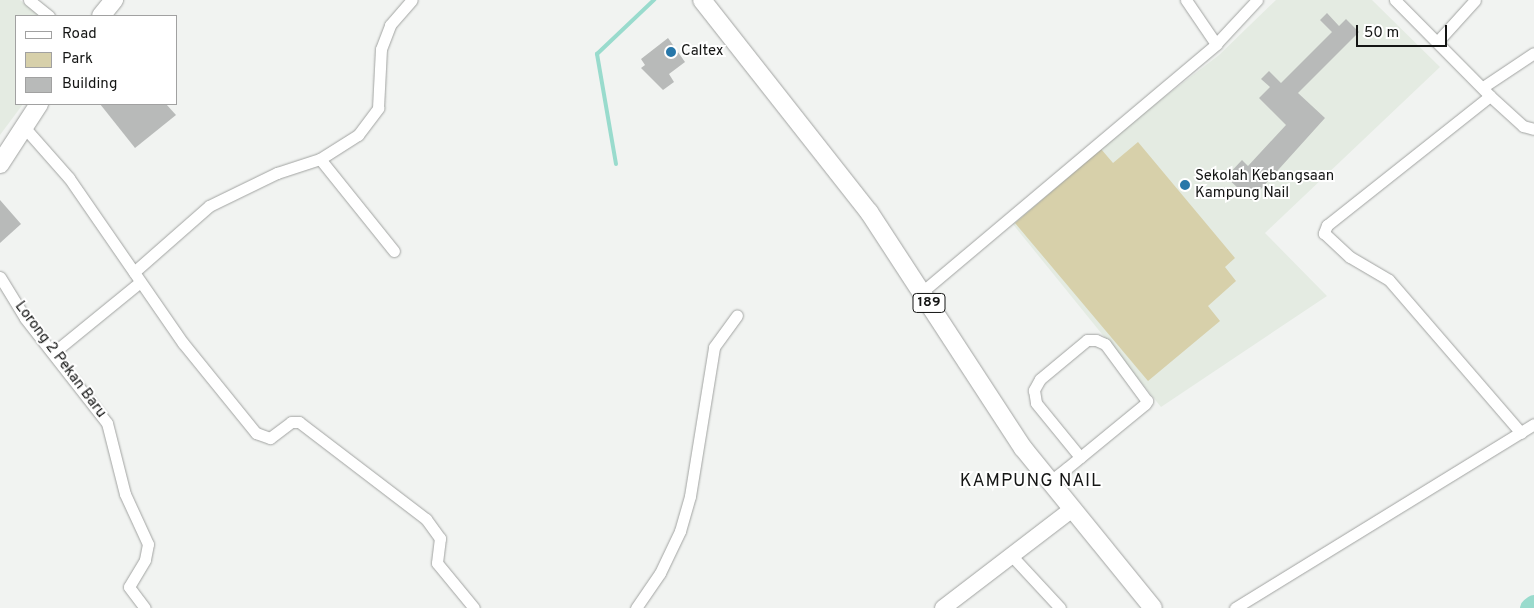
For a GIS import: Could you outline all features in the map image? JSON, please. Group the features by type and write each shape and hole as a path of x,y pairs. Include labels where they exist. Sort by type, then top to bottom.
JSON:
{"main road":[{"path":"102,15 114,0"},
{"name":"189","path":"702,0 839,171 922,292 990,401 1048,482 1153,608"},
{"path":"3,153 38,105"}],"street":[{"path":"53,354 137,277 209,206 277,173 320,159 372,120 378,108 381,49 390,25 412,0"},
{"path":"1186,0 1216,44"},
{"path":"922,292 1216,44 1257,0"},
{"path":"1395,0 1486,92 1523,126 1534,129"},
{"path":"1440,44 1475,0"},
{"path":"31,2 48,15"},
{"path":"1521,433 1389,280 1350,256 1324,233 1327,225 1534,53"},
{"path":"24,127 69,178 137,277 261,437 270,438 290,422 299,422 426,519 440,538 437,563 474,608"},
{"path":"320,159 394,251"},
{"name":"Lorong 2 Pekan Baru","path":"0,277 53,354 107,423 125,494 148,544 145,560 129,587 144,608"},
{"path":"636,608 660,573 680,531 696,460 714,347 737,315"},
{"path":"1048,482 1080,457 1147,401 1105,344 1096,340 1087,340 1040,379 1034,390 1036,403 1080,457"},
{"path":"1236,608 1534,424"},
{"path":"943,608 1071,510"},
{"path":"1011,555 1060,608"}],"shaded area":[{"path":"0,0 20,0 38,15 15,15 15,105 22,105 0,135"},
{"name":"Sekolah Kebangsaan Kampung Nail","path":"1276,0 1372,0 1440,67 1265,233 1327,296 1161,407 1012,223 1098,148 1219,55"}],"green space":[{"path":"1138,142 1235,258 1225,267 1236,281 1208,306 1220,321 1148,381 1015,223 1101,149 1113,163"}],"building":[{"path":"1327,13 1339,26 1346,19 1359,32 1298,93 1325,118 1251,200 1226,177 1242,160 1248,166 1286,125 1259,98 1270,87 1261,79 1269,71 1281,83 1332,32 1320,20"},
{"path":"668,38 685,62 669,74 674,82 663,90 641,68 645,65 641,59"},
{"path":"101,105 167,105 176,115 135,148"},
{"path":"0,200 21,224 0,243"}],"waterway":[{"path":"616,164 597,54 654,0"},
{"path":"1530,608 1534,605"}],"place":[{"name":"Caltex","path":"671,52"},
{"name":"Sekolah Kebangsaan Kampung Nail","path":"1185,185"}],"district":[{"name":"KAMPUNG NAIL","path":"1031,482"}]}
